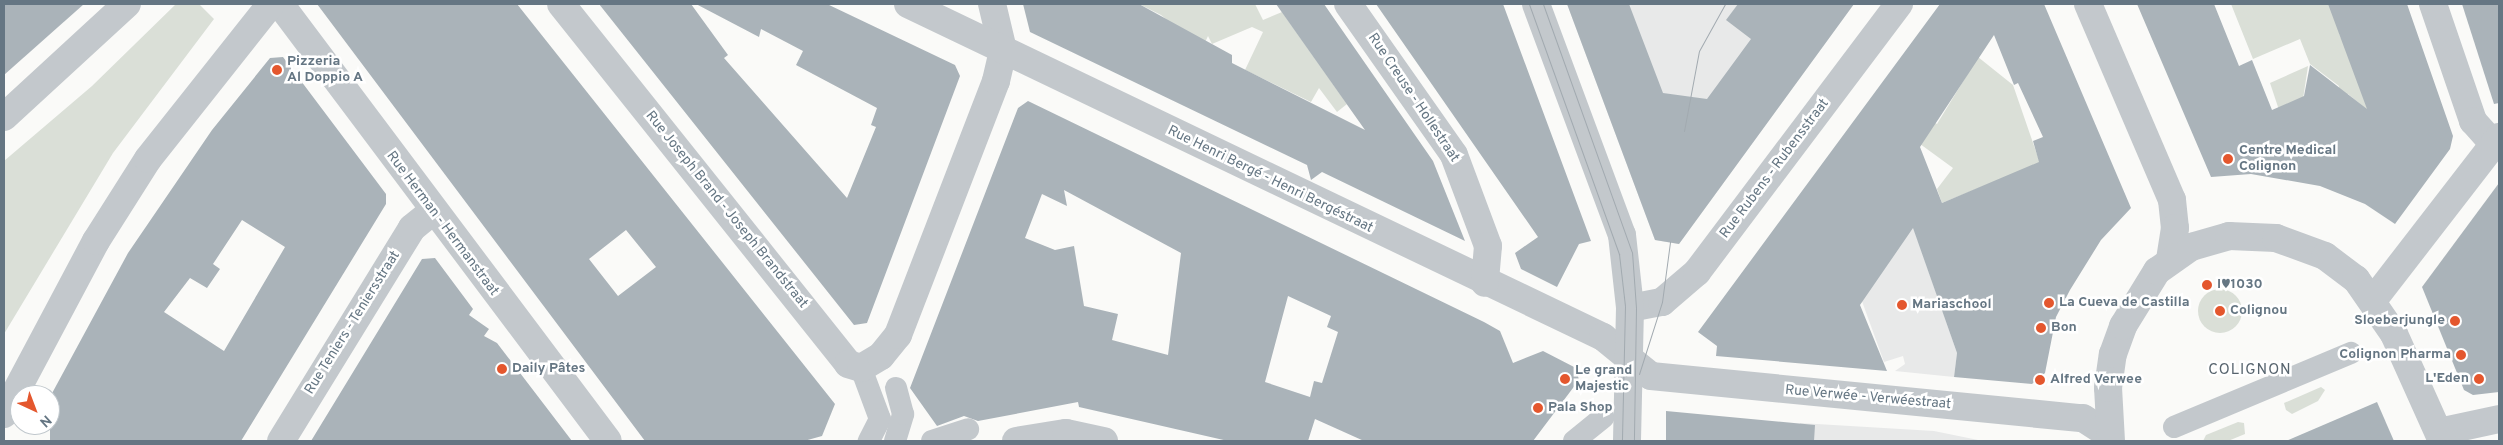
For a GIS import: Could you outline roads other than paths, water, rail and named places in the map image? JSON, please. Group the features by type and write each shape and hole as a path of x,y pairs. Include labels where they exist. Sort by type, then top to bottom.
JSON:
{"street":[{"path":"4,117 126,4"},
{"path":"4,414 96,241 148,159 271,4"},
{"name":"Rue Herman - Hermanstraat","path":"280,4 432,212 608,441"},
{"name":"Rue Joseph Brand - Joseph Brandstraat","path":"561,4 848,364 861,368"},
{"name":"Rue Henri Bergé - Henri Bergéstraat","path":"908,4 1485,283 1603,337 1629,359"},
{"path":"869,441 880,419 861,368 880,356 898,335 996,81 1002,50 992,4"},
{"name":"Rue Creuse - Hollestraat","path":"1348,4 1454,155 1488,246 1485,283"},
{"path":"1536,4 1622,235 1630,308 1628,441"},
{"name":"Rue Rubens - Rubensstraat","path":"1630,308 1662,302 1698,272 1899,4"},
{"path":"2088,4 2172,200 2175,228 2170,260"},
{"path":"2374,299 2497,140 2473,121 2433,4"},
{"path":"2172,200 2214,238"},
{"name":"Rue Teniers - Teniersstraat","path":"280,441 412,228 432,212"},
{"path":"2110,438 2113,354 2123,326 2157,270 2170,260 2214,238 2276,238 2317,253 2356,279 2374,299 2440,437 2499,419"},
{"path":"2174,427 2351,353"},
{"name":"Rue Verwée - Verwéestraat","path":"1629,359 1650,376 1673,381 2083,418 2110,438"},
{"path":"895,441 903,414 896,388"},
{"path":"1574,441 1604,417"},
{"path":"932,441 968,429"},
{"path":"1016,441 1066,433 1104,441"}],"tram line":[{"path":"1529,4 1619,254 1625,306 1622,441"},
{"path":"1543,4 1632,252 1636,308 1634,441"},
{"path":"1684,131 1699,51 1725,4"},
{"path":"1639,374 1662,302 1670,242"}],"place":[{"name":"Pizzeria Al Doppio A","path":"277,70"},
{"name":"Centre Medical Colignon","path":"2228,159"},
{"name":"I♥1030","path":"2207,285"},
{"name":"La Cueva de Castilla","path":"2049,303"},
{"name":"Mariaschool","path":"1902,305"},
{"name":"Colignou","path":"2220,311"},
{"name":"Sloeberjungle","path":"2455,321"},
{"name":"Bon","path":"2041,328"},
{"name":"Colignon Pharma","path":"2461,355"},
{"name":"Daily Pâtes","path":"502,369"},
{"name":"Le grand Majestic","path":"1565,379"},
{"name":"L'Eden","path":"2479,379"},
{"name":"Alfred Verwee","path":"2040,380"},
{"name":"Pala Shop","path":"1538,408"}],"district":[{"name":"COLIGNON","path":"2250,371"}]}
